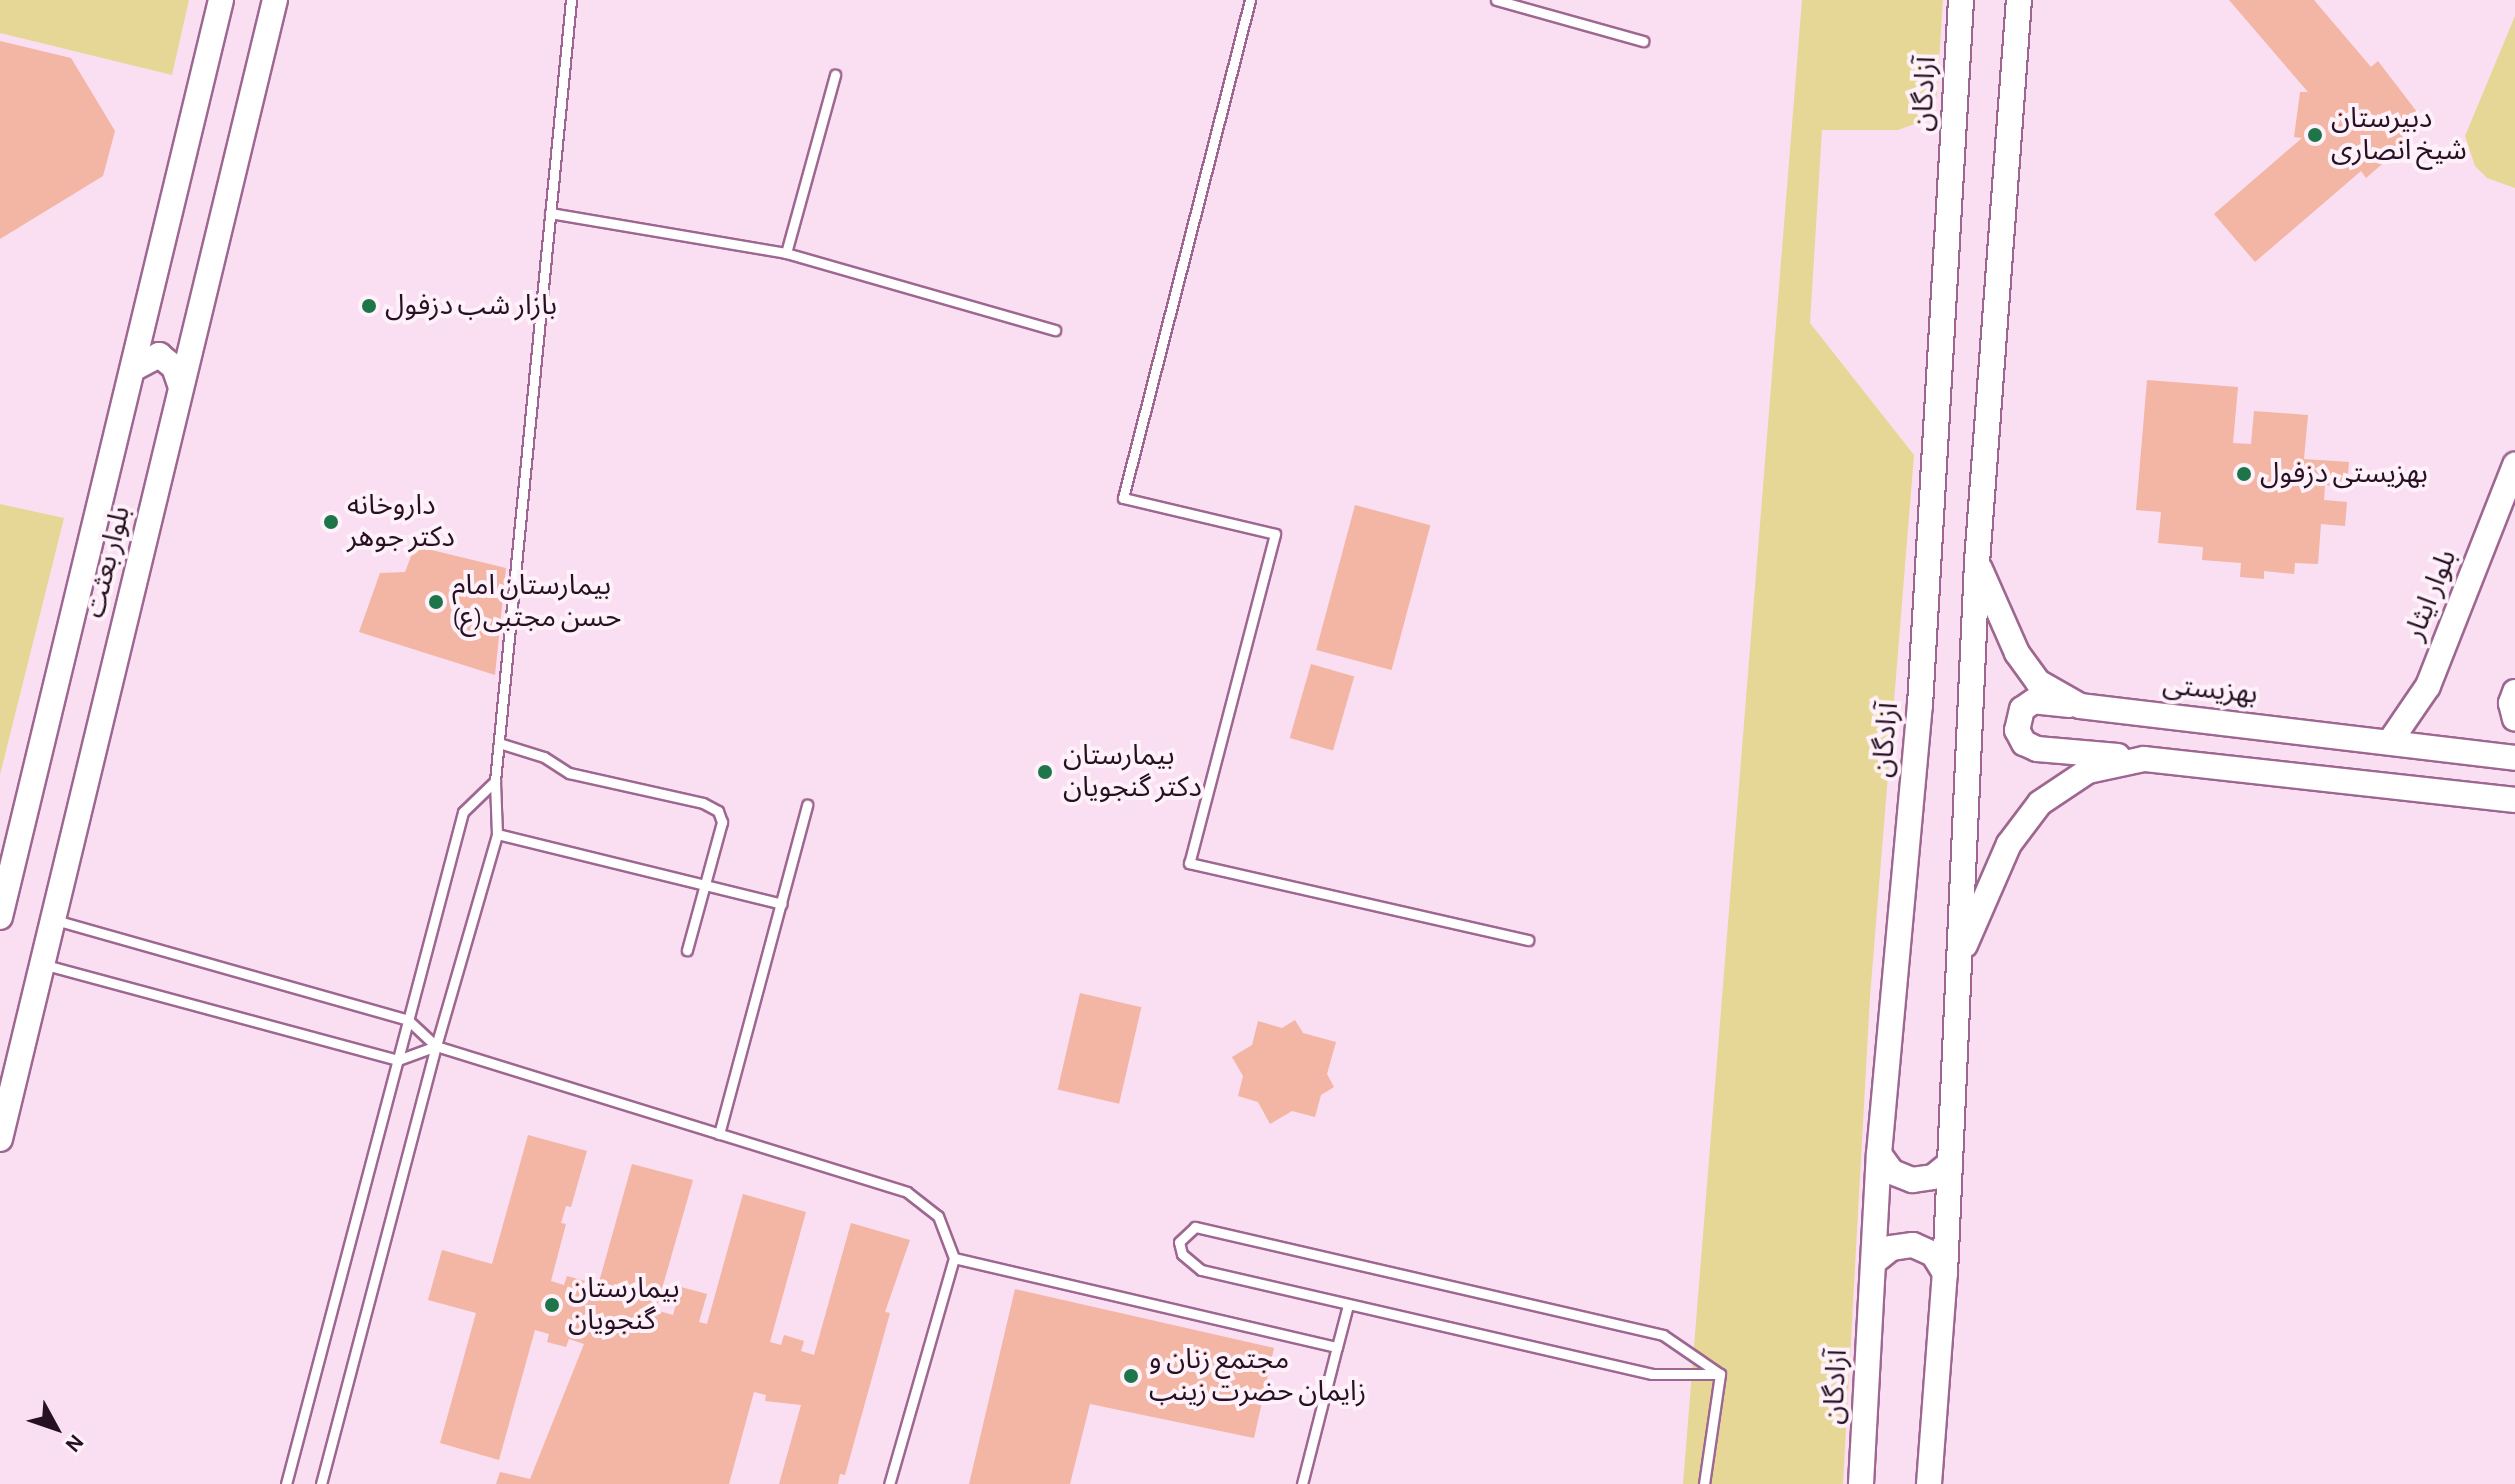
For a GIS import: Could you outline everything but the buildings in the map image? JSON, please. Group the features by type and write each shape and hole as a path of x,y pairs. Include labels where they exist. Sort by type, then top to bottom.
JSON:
{"main road":[{"name":"بلوار بعثت","path":"0,917 221,0"},
{"name":"بلوار بعثت","path":"0,1139 275,0"},
{"name":"آزادگان","path":"1861,1484 1879,1154 1920,705 1961,0"},
{"path":"1929,1484 1945,1273 1977,562 2019,0"},
{"path":"133,369 159,355 174,367 181,387"},
{"name":"بلوار ایثار","path":"2391,740 2428,686 2515,465"},
{"name":"بهزیستی","path":"1977,562 2017,653 2038,682 2080,706 2391,740 2515,758"},
{"path":"2515,692 2511,703 2515,719"},
{"path":"2080,706 2034,701 2022,709 2017,730 2024,743 2037,749 2515,800"},
{"path":"1959,958 2009,844 2040,803 2088,771 2144,759"},
{"path":"1879,1154 1892,1172 1912,1180 1933,1177 1950,1163"},
{"path":"1874,1262 1891,1248 1913,1245 1933,1254 1945,1273"}],"lane":[{"path":"321,1484 436,1046 497,834 495,781 571,0"},
{"path":"1250,0 1123,498 1275,534 1189,863 1528,940"},
{"path":"1496,0 1643,41"},
{"path":"786,253 835,75"},
{"path":"550,213 786,253 1055,330"},
{"path":"499,743 544,757 569,773 703,803 718,811 722,822 687,950"},
{"path":"286,1484 463,812 495,781"},
{"path":"719,1134 807,805"},
{"path":"497,834 782,904"},
{"path":"52,919 408,1020 436,1046 907,1192 938,1216 954,1258 889,1484"},
{"path":"42,964 398,1060 436,1046"},
{"path":"1195,1227 1663,1335 1720,1374 1652,1374 1201,1270 1182,1254 1179,1242 1195,1227"},
{"path":"954,1258 1337,1347"},
{"path":"1302,1484 1348,1305"},
{"path":"1704,1484 1720,1374"}],"shaded area":[{"path":"0,0 189,0 172,75 0,33"},
{"path":"1802,0 1943,0 1936,107 1923,121 1898,130 1822,130 1810,323 1914,455 1870,997 1843,1484 1683,1484"},
{"path":"2515,16 2515,188 2487,178 2475,166 2465,136"},
{"path":"0,504 64,518 0,775"}],"place":[{"name":"دبیرستان شیخ انصاری","path":"2315,135"},
{"name":"بازار شب دزفول","path":"369,306"},
{"name":"بهزیستی دزفول","path":"2244,474"},
{"name":"داروخانه دکتر جوهر","path":"331,522"},
{"name":"بیمارستان امام حسن مجتبی(ع)","path":"436,602"},
{"name":"بیمارستان دکتر گنجویان","path":"1045,772"},
{"name":"بیمارستان گنجویان","path":"552,1305"},
{"name":"مجتمع زنان و زایمان حضرت زینب","path":"1131,1376"}]}
